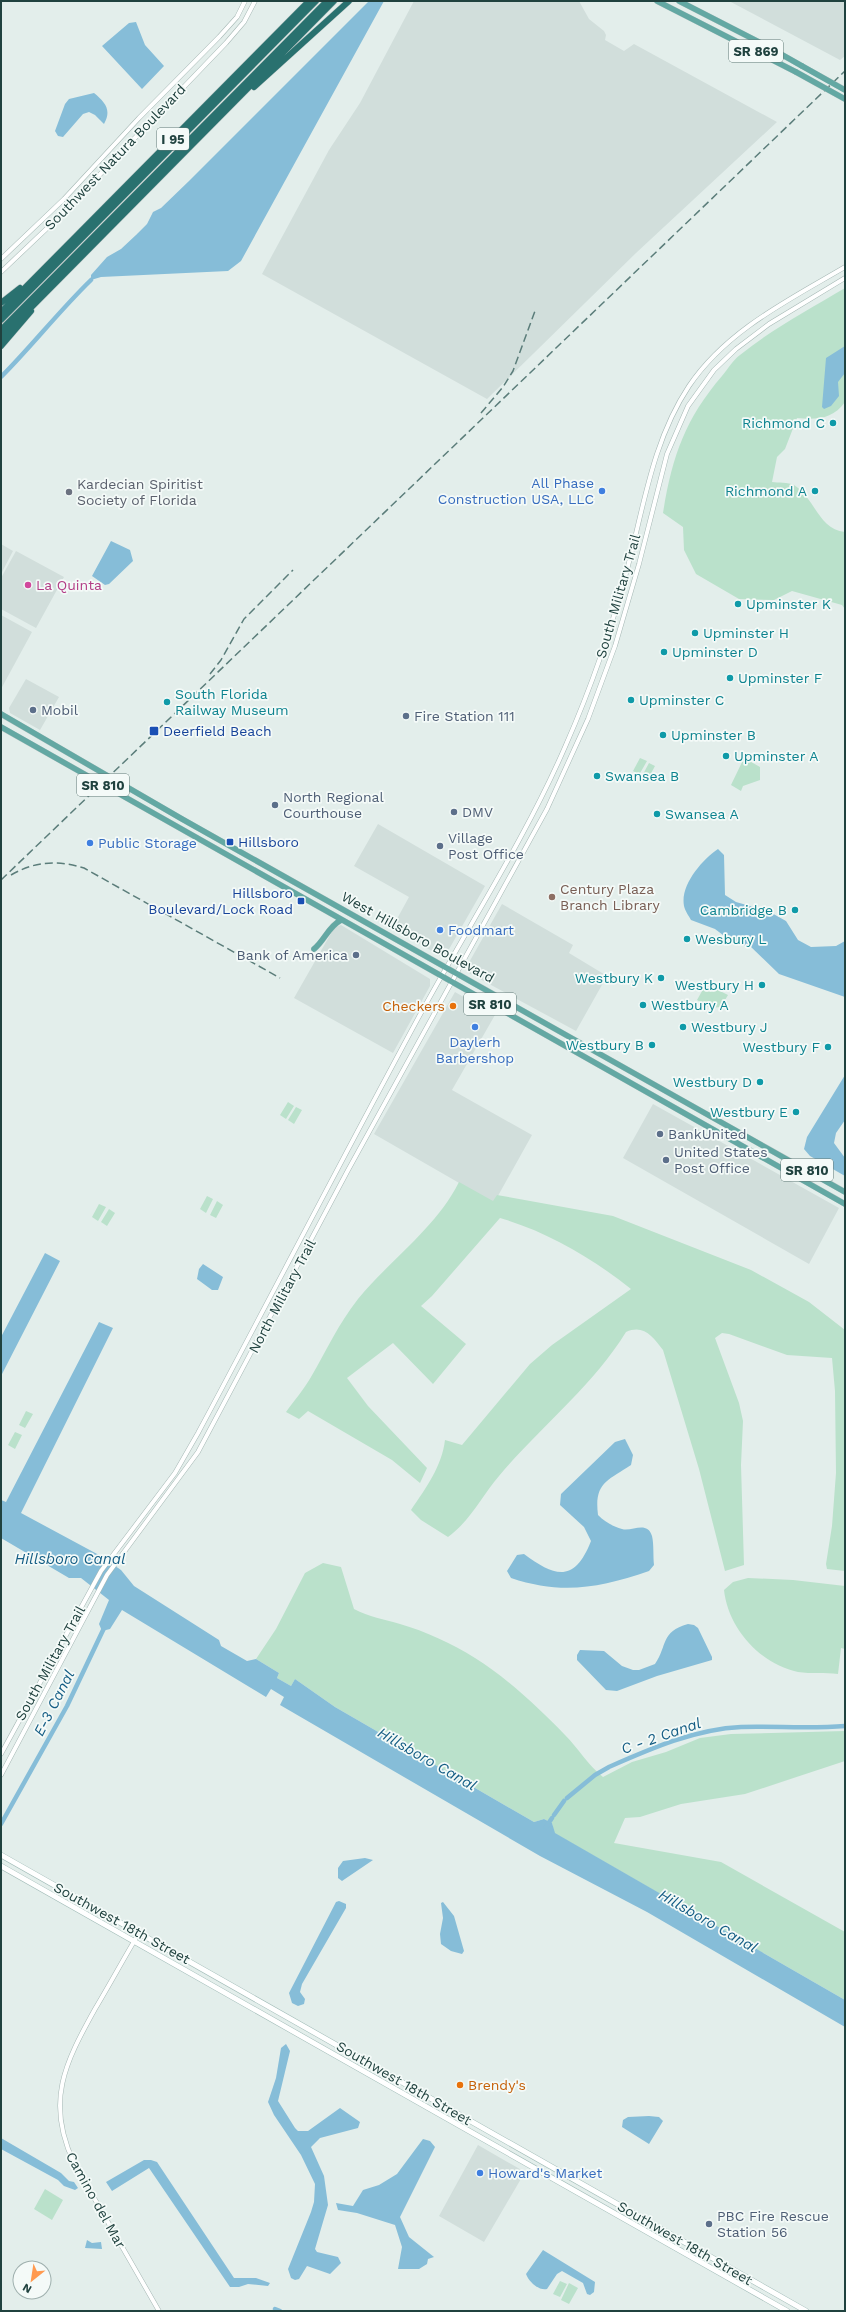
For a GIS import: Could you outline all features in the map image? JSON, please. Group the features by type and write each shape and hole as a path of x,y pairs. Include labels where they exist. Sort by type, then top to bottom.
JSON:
{"highway":[{"name":"I 95","path":"1,312 309,1"},
{"path":"1,320 316,1"},
{"path":"1,330 327,1"},
{"name":"I 95","path":"1,338 334,1"},
{"path":"240,97 266,78 349,1"},
{"path":"1,303 36,277"},
{"path":"1,346 26,320 40,298"}],"main road":[{"name":"SR 869","path":"657,1 796,72 845,99"},
{"name":"SR 869","path":"679,1 763,44 845,90"},
{"name":"West Hillsboro Boulevard","path":"1,714 244,854 845,1192"},
{"name":"West Hillsboro Boulevard","path":"1,727 845,1204"},
{"path":"148,810 156,807 168,810"},
{"path":"227,855 244,854"},
{"path":"314,949 320,945 331,927 341,920"},
{"path":"701,1123 714,1118"},
{"path":"711,1129 718,1126 729,1126"},
{"name":"Southwest 18th Street","path":"1,1855 806,2311"},
{"name":"Southwest 18th Street","path":"1,1866 787,2311"}],"street":[{"name":"Southwest Natura Boulevard","path":"1,259 64,199 139,118 219,37 237,17 245,1"},
{"name":"Southwest Natura Boulevard","path":"1,272 61,215 226,43 244,22 255,1"},
{"name":"South Military Trail","path":"442,977 539,802 579,715 616,608 660,443 680,401 706,364 734,337 764,316 845,267"},
{"name":"South Military Trail","path":"451,982 547,809 588,719 626,613 667,454 688,406 714,370 736,349 769,324 845,278"},
{"name":"North Military Trail","path":"88,1594 109,1558 175,1472 198,1434 346,1150 442,977"},
{"name":"North Military Trail","path":"94,1597 116,1562 198,1452 451,982"},
{"name":"South Military Trail","path":"1,1754 88,1594"},
{"name":"South Military Trail","path":"1,1775 94,1597"},
{"name":"Camino del Mar","path":"139,1933 73,2050 62,2082 60,2110 66,2144 74,2163 159,2311"}],"shaded area":[{"path":"414,1 579,1 589,19 604,31 606,35 605,40 624,51 634,44 777,122 636,253 487,399 262,274 329,150 360,103"},
{"path":"729,1 845,1 845,56 840,60"},
{"path":"1,544 13,551 1,574"},
{"path":"16,551 64,577 36,628 1,609 1,578"},
{"path":"1,615 32,632 1,689"},
{"path":"26,679 59,697 40,730 10,713 9,708"},
{"path":"378,824 485,886 444,958 392,928 409,897 354,866"},
{"path":"502,904 573,945 569,953 607,976 576,1031 469,973 467,966"},
{"path":"341,925 430,979 430,986 393,1053 294,998 334,928"},
{"path":"455,992 495,1015 452,1090 532,1135 494,1203 374,1134"},
{"path":"653,1104 839,1208 809,1264 623,1158"},
{"path":"478,2145 525,2172 484,2242 439,2216"}],"green space":[{"path":"845,288 845,402 835,412 824,417 811,419 797,418 785,449 777,457 772,482 794,485 807,497 829,525 836,530 845,532 845,609 842,605 792,591 774,600 739,599 696,574 684,550 683,527 663,513 676,456 689,423 698,408 735,359 778,328"},
{"path":"640,758 647,761 639,775 633,771"},
{"path":"744,758 760,767 760,780 743,786 741,791 731,785"},
{"path":"649,763 655,766 648,779 642,776"},
{"path":"706,984 728,995 721,1007 710,1008 697,1000"},
{"path":"288,1102 294,1106 286,1119 280,1115"},
{"path":"296,1107 302,1110 294,1124 288,1120"},
{"path":"459,1182 493,1201 497,1195 613,1216 751,1270 809,1302 845,1330 845,1571 827,1569 826,1564 832,1526 836,1473 835,1391 832,1358 787,1355 729,1334 722,1333 715,1338 739,1403 743,1421 741,1465 744,1565 725,1571 699,1469 663,1350 652,1336 638,1330 626,1332 598,1371 499,1476 463,1524 456,1531 448,1537 421,1520 411,1510 428,1485 437,1468 441,1459 445,1440 462,1445 530,1364 552,1345 631,1289 601,1267 569,1247 552,1238 500,1218 432,1296 421,1306 466,1344 433,1384 393,1343 347,1378 368,1406 427,1468 420,1483 392,1460 308,1411 299,1419 286,1412 308,1381 351,1308 438,1214"},
{"path":"207,1196 213,1199 206,1213 200,1209"},
{"path":"217,1201 223,1205 216,1218 210,1215"},
{"path":"99,1204 106,1207 98,1221 92,1217"},
{"path":"109,1209 115,1213 107,1226 101,1222"},
{"path":"26,1411 33,1414 25,1428 19,1425"},
{"path":"15,1432 22,1435 15,1449 8,1445"},
{"path":"323,1563 341,1567 354,1609 439,1638 466,1653 499,1675 544,1714 570,1740 592,1767 603,1777 632,1762 666,1752 700,1738 731,1734 845,1731 845,1761 745,1794 681,1804 640,1817 625,1818 614,1843 721,1862 845,1932 845,2000 554,1833 552,1823 544,1819 534,1822 335,1707 295,1679 291,1686 277,1678 279,1673 256,1659 276,1629 305,1573"},
{"path":"748,1578 793,1580 845,1586 845,1649 841,1648 838,1674 803,1673 784,1668 759,1653 748,1642 739,1631 732,1618 724,1590 733,1582"},
{"path":"45,2189 63,2200 52,2220 34,2209"},
{"path":"560,2281 567,2284 560,2297 553,2294"},
{"path":"569,2283 578,2288 569,2304 561,2300"}],"water":[{"path":"369,1 384,1 241,261 228,271 101,277 91,280 91,275 107,257 121,249 136,235 147,224 153,212 161,208 189,181"},
{"path":"136,22 145,45 164,66 142,89 102,46 129,23"},
{"path":"94,93 104,103 107,110 104,124 95,115 89,112 83,114 63,137 58,136 55,131 65,104 69,99"},
{"path":"845,346 845,373 838,382 839,396 831,406 824,409 822,407 826,358"},
{"path":"111,541 130,550 133,561 109,584 105,585 92,576"},
{"path":"718,849 724,855 725,895 736,902 768,911 786,921 798,940 811,947 836,946 845,941 845,997 779,974 750,946 735,944 715,929 691,920 684,906 685,890 699,866"},
{"path":"845,1075 845,1120 836,1133 834,1143 845,1158 845,1176 810,1156 804,1149 807,1137"},
{"path":"45,1253 60,1261 1,1376 1,1337"},
{"path":"203,1264 223,1277 218,1290 212,1290 197,1279 199,1269"},
{"name":"Hillsboro Canal","path":"99,1322 113,1328 21,1513 99,1555 121,1570 134,1586 219,1640 221,1646 247,1661 256,1659 279,1673 277,1678 291,1686 295,1679 335,1707 534,1822 544,1819 552,1823 555,1833 845,2000 845,2027 647,1912 540,1856 280,1705 284,1697 271,1689 266,1697 122,1610 110,1629 102,1631 99,1624 109,1600 81,1578 69,1578 1,1538 1,1500 6,1502"},
{"path":"625,1439 633,1455 631,1465 609,1479 600,1489 597,1504 598,1515 603,1520 615,1527 626,1530 643,1528 650,1531 653,1539 654,1565 649,1571 631,1577 614,1582 580,1587 564,1588 547,1586 511,1578 507,1571 517,1555 524,1554 535,1562 555,1571 564,1572 578,1564 591,1541 584,1527 560,1505 561,1494 615,1442"},
{"path":"688,1624 694,1625 698,1628 712,1657 712,1660 657,1676 617,1691 606,1690 577,1660 577,1655 580,1650 604,1651 622,1666 633,1670 639,1670 655,1664 669,1635 679,1627"},
{"path":"365,1858 373,1860 342,1881 338,1878 338,1868 343,1861"},
{"path":"339,1901 346,1904 346,1908 302,1984 300,1992 305,1999 304,2004 298,2006 292,2003 289,1993 336,1902"},
{"path":"443,1902 454,1916 464,1951 462,1954 451,1951 441,1944 440,1934 443,1918 441,1903"},
{"path":"286,2044 290,2051 278,2101 295,2128 298,2131 308,2131 340,2108 360,2122 358,2128 320,2138 311,2147 324,2176 328,2205 315,2249 317,2252 338,2257 341,2263 330,2274 307,2266 299,2279 295,2280 291,2278 288,2269 311,2212 314,2202 315,2184 301,2155 274,2115 268,2102 276,2078 281,2048"},
{"path":"628,2117 659,2117 663,2121 649,2144 622,2127 623,2120"},
{"path":"1,2138 61,2173 69,2181 74,2182 78,2188 75,2190 64,2186 58,2180 1,2149"},
{"path":"423,2139 430,2141 435,2147 400,2217 409,2237 434,2257 428,2259 427,2264 419,2269 398,2269 402,2247 395,2225 357,2213 338,2210 336,2203 353,2206 363,2190 379,2185 397,2174"},
{"path":"144,2160 157,2162 234,2278 256,2278 270,2283 268,2286 248,2284 239,2287 230,2287 149,2168 112,2191 106,2182"},
{"path":"87,2240 92,2243 101,2242 102,2249 85,2248"},
{"path":"543,2250 595,2282 594,2292 590,2295 587,2294 583,2283 562,2271 557,2274 547,2289 541,2289 535,2285 529,2280 526,2274"}],"waterway":[{"path":"1,377 91,280"},
{"name":"E-3 Canal","path":"1,1824 67,1706 105,1626"},
{"name":"C - 2 Canal","path":"567,1798 595,1775 609,1767 640,1753 690,1736 741,1727 845,1726"},
{"name":"C - 2 Canal","path":"554,1815 564,1801"},
{"path":"546,1827 552,1818"},
{"path":"275,2309 280,2311"}],"railway":[{"path":"1,880 845,71"},
{"path":"481,413 503,387 513,371 535,311"},
{"path":"210,674 221,660 244,619 293,570"},
{"path":"11,875 20,870 47,863 74,865 84,868 280,978"}],"place":[{"name":"Richmond C","path":"833,423"},
{"name":"All Phase Construction USA, LLC","path":"602,491"},
{"name":"Richmond A","path":"815,491"},
{"name":"Kardecian Spiritist Society of Florida","path":"69,492"},
{"name":"La Quinta","path":"28,585"},
{"name":"Upminster K","path":"738,604"},
{"name":"Upminster H","path":"695,633"},
{"name":"Upminster D","path":"664,652"},
{"name":"Upminster F","path":"730,678"},
{"name":"Upminster C","path":"631,700"},
{"name":"South Florida Railway Museum","path":"167,702"},
{"name":"Mobil","path":"33,710"},
{"name":"Fire Station 111","path":"406,716"},
{"name":"Deerfield Beach","path":"154,731"},
{"name":"Upminster B","path":"663,735"},
{"name":"Upminster A","path":"726,756"},
{"name":"Swansea B","path":"597,776"},
{"name":"North Regional Courthouse","path":"275,805"},
{"name":"DMV","path":"454,812"},
{"name":"Swansea A","path":"657,814"},
{"name":"Hillsboro","path":"230,842"},
{"name":"Public Storage","path":"90,843"},
{"name":"Village Post Office","path":"440,846"},
{"name":"Century Plaza Branch Library","path":"552,897"},
{"name":"Hillsboro Boulevard/Lock Road","path":"301,901"},
{"name":"Cambridge B","path":"795,910"},
{"name":"Foodmart","path":"440,930"},
{"name":"Wesbury L","path":"687,939"},
{"name":"Bank of America","path":"356,955"},
{"name":"Westbury K","path":"661,978"},
{"name":"Westbury H","path":"762,985"},
{"name":"Westbury A","path":"643,1005"},
{"name":"Checkers","path":"453,1006"},
{"name":"Daylerh Barbershop","path":"475,1027"},
{"name":"Westbury J","path":"683,1027"},
{"name":"Westbury B","path":"652,1045"},
{"name":"Westbury F","path":"828,1047"},
{"name":"Westbury D","path":"760,1082"},
{"name":"Westbury E","path":"796,1112"},
{"name":"BankUnited","path":"660,1134"},
{"name":"United States Post Office","path":"666,1160"},
{"name":"Brendy's","path":"460,2085"},
{"name":"Howard's Market","path":"480,2173"},
{"name":"PBC Fire Rescue Station 56","path":"709,2224"}]}
